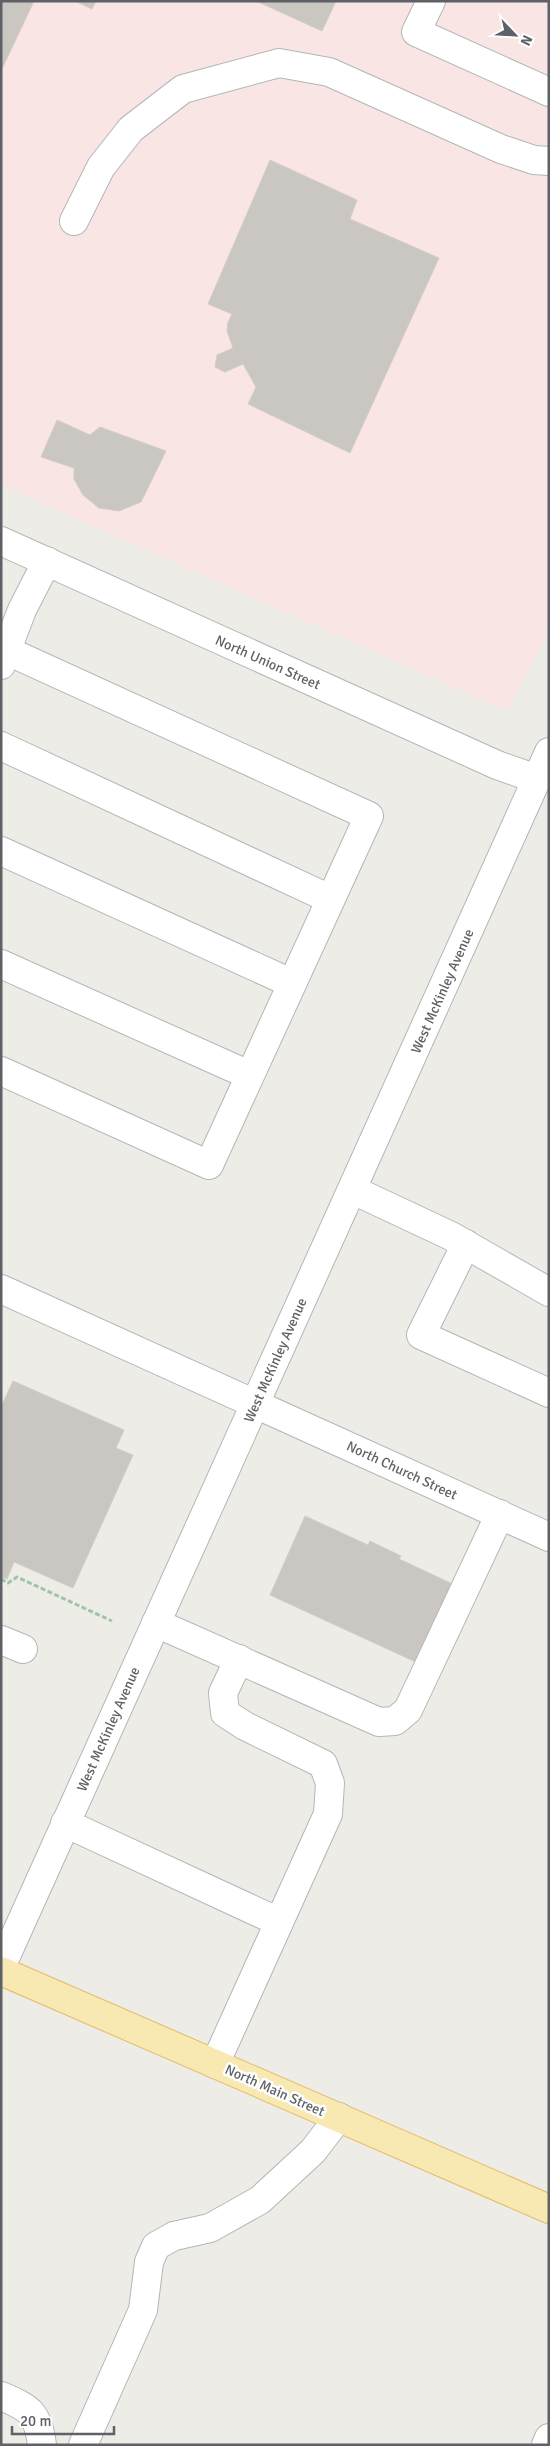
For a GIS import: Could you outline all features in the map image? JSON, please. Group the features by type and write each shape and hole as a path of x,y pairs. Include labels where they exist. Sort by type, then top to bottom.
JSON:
{"main road":[{"name":"North Main Street","path":"1,1969 549,2209"}],"street":[{"path":"430,1 416,32 549,92"},
{"path":"74,221 101,167 131,129 183,89 279,63 329,72 501,149 534,160 549,161"},
{"name":"North Union Street","path":"1,541 497,765 537,779"},
{"path":"1,1071 209,1165 369,816 3,654 22,610 47,561"},
{"path":"1,746 330,899"},
{"name":"West McKinley Avenue","path":"1,1969 549,752"},
{"path":"1,851 291,983"},
{"path":"1,964 249,1075"},
{"path":"353,1190 466,1244 549,1292"},
{"path":"466,1244 421,1335 549,1392"},
{"name":"North Church Street","path":"1,1289 549,1537"},
{"path":"156,1623 379,1722 395,1721 408,1710 500,1514"},
{"path":"215,2064 328,1814 330,1782 322,1764 245,1726 225,1713 223,1693 239,1659"},
{"path":"66,1823 280,1922"},
{"path":"83,2445 142,2310 149,2262 156,2246 174,2236 210,2228 260,2200 312,2151 339,2118"},
{"path":"1,2396 22,2405 32,2413 39,2425 42,2445"},
{"path":"546,2445 549,2438"}],"path":[{"path":"1,1579 8,1583 17,1577 112,1621"}],"shaded area":[{"path":"1,1 549,1 549,631 507,711 1,485"}],"building":[{"path":"1,1 34,1 1,71"},
{"path":"75,1 96,1 92,9"},
{"path":"256,1 336,1 322,31"},
{"path":"270,160 357,200 350,219 439,258 350,453 248,404 256,387 243,364 225,372 215,367 217,355 233,348 227,331 228,322 232,314 208,304"},
{"path":"57,420 90,435 100,427 166,451 141,502 119,511 99,508 83,495 74,479 74,468 41,457"},
{"path":"13,1381 124,1430 116,1448 133,1455 73,1588 14,1562 7,1579 1,1577 1,1407"},
{"path":"305,1516 368,1545 370,1541 401,1556 399,1559 457,1586 420,1664 270,1595"}]}
